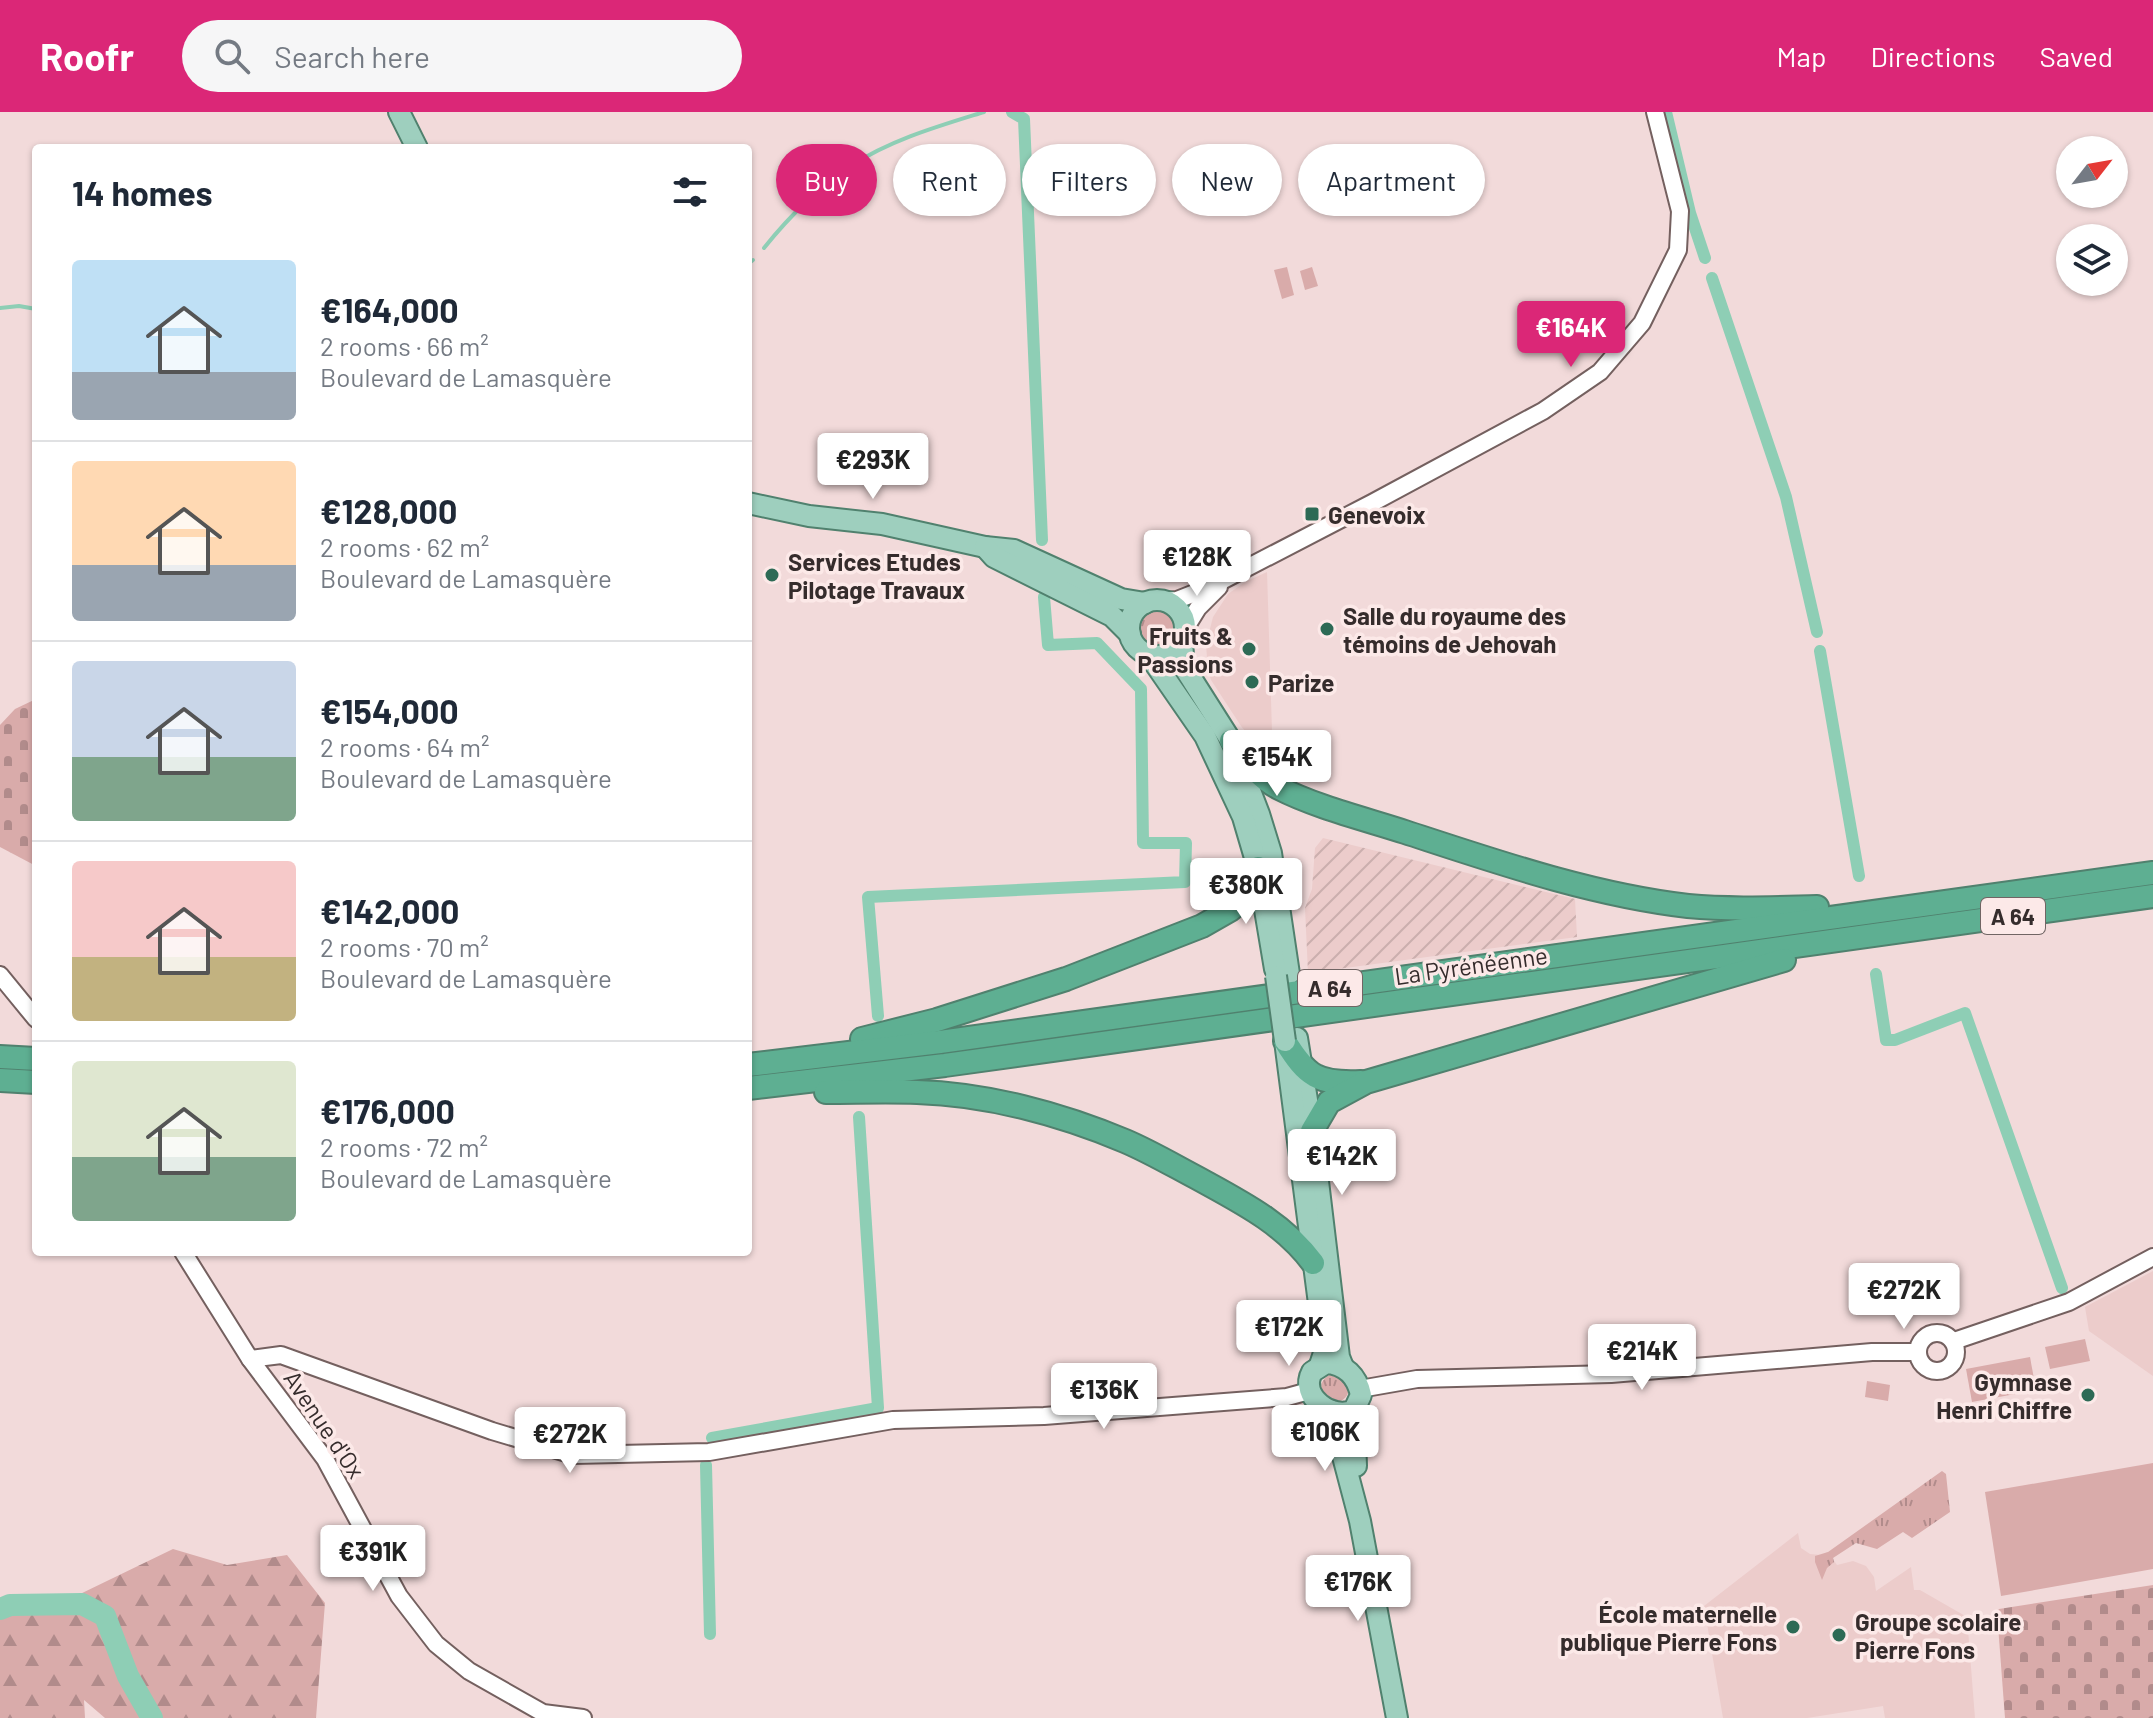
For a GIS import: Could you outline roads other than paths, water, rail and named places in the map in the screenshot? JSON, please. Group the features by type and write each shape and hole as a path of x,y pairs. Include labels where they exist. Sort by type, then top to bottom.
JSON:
{"highway":[{"path":"1231,741 1260,776 1280,789 1462,851 1593,888 1689,906 1823,906 1904,898 1912,906"},
{"path":"752,1054 873,1037 1066,979 1219,917 1248,892 1258,868"},
{"name":"La Pyrénéenne","path":"752,1065 940,1042 2153,873"},
{"name":"La Pyrénéenne","path":"752,1088 989,1059 2153,896"},
{"path":"1312,1131 1329,1102 1366,1082 1751,968 1858,947 1872,936"},
{"path":"1291,1040 1301,1068 1331,1083 1366,1082"},
{"path":"0,1057 32,1059"},
{"path":"0,1080 32,1082"},
{"path":"781,1086 814,1092 920,1092 961,1097 1043,1113 1087,1127 1127,1141 1269,1218 1298,1244 1313,1263"}],"main road":[{"path":"399,112 415,144"},
{"path":"752,504 809,516 882,524 985,547 1014,550 1121,599 1154,602 1177,608 1182,614 1184,667 1231,741 1271,853 1313,1263 1325,1350 1320,1365 1309,1378 1309,1391 1331,1411 1360,1521 1397,1718"},
{"path":"985,547 994,557 1112,616 1130,634 1137,647 1149,655 1205,736 1243,817 1282,975"},
{"path":"1130,634 1134,613 1154,602"},
{"path":"1149,655 1164,655 1177,648 1184,635"},
{"path":"1301,1068 1312,1131 1339,1357 1360,1389 1360,1401 1354,1410 1353,1434 1360,1521"},
{"path":"1320,1365 1333,1363 1343,1367"},
{"path":"1331,1411 1344,1413 1354,1410"}],"street":[{"path":"1154,602 1188,596 1234,574 1543,411 1590,380 1618,354 1642,323 1678,250 1680,211 1655,112"},
{"path":"1184,635 1198,608 1234,574"},
{"path":"0,975 32,1014"},
{"name":"Avenue d'Ox","path":"186,1256 250,1359 325,1459 399,1596 436,1644 469,1671 543,1713 583,1718"},
{"path":"1954,1341 2069,1302 2153,1257"},
{"path":"1932,1333 1944,1334 1954,1341 1955,1359 1942,1370 1925,1366 1918,1352 1922,1339 1932,1333"},
{"path":"1360,1389 1417,1379 1611,1374 1872,1352 1918,1352"},
{"path":"250,1359 281,1355 492,1431 573,1455 709,1452 893,1420 1044,1416 1287,1397 1309,1391"}],"waterway":[{"path":"764,248 804,204 851,166 898,141 984,112"},
{"path":"1012,112 1024,119 1042,540"},
{"path":"1666,112 1690,213 1705,258"},
{"path":"1712,278 1786,497 1817,632"},
{"path":"0,308 32,308"},
{"path":"878,1016 868,897 1185,882 1186,843 1143,843 1141,689 1097,643 1048,645 1044,597"},
{"path":"1820,651 1859,876"},
{"path":"1876,974 1886,1040 1895,1040 1965,1013 2062,1288"},
{"path":"712,1438 878,1408 859,1117"},
{"path":"706,1465 710,1634"},
{"path":"0,1609 10,1605 82,1604 105,1616 128,1676 152,1718"}],"place":[{"name":"Genevoix","path":"1312,514"},
{"name":"Services Etudes Pilotage Travaux","path":"772,575"},
{"name":"Salle du royaume des témoins de Jehovah","path":"1327,629"},
{"name":"Fruits & Passions","path":"1249,649"},
{"name":"Parize","path":"1252,682"},
{"name":"Gymnase Henri Chiffre","path":"2088,1395"},
{"name":"École maternelle publique Pierre Fons","path":"1793,1627"},
{"name":"Groupe scolaire Pierre Fons","path":"1839,1635"}]}
